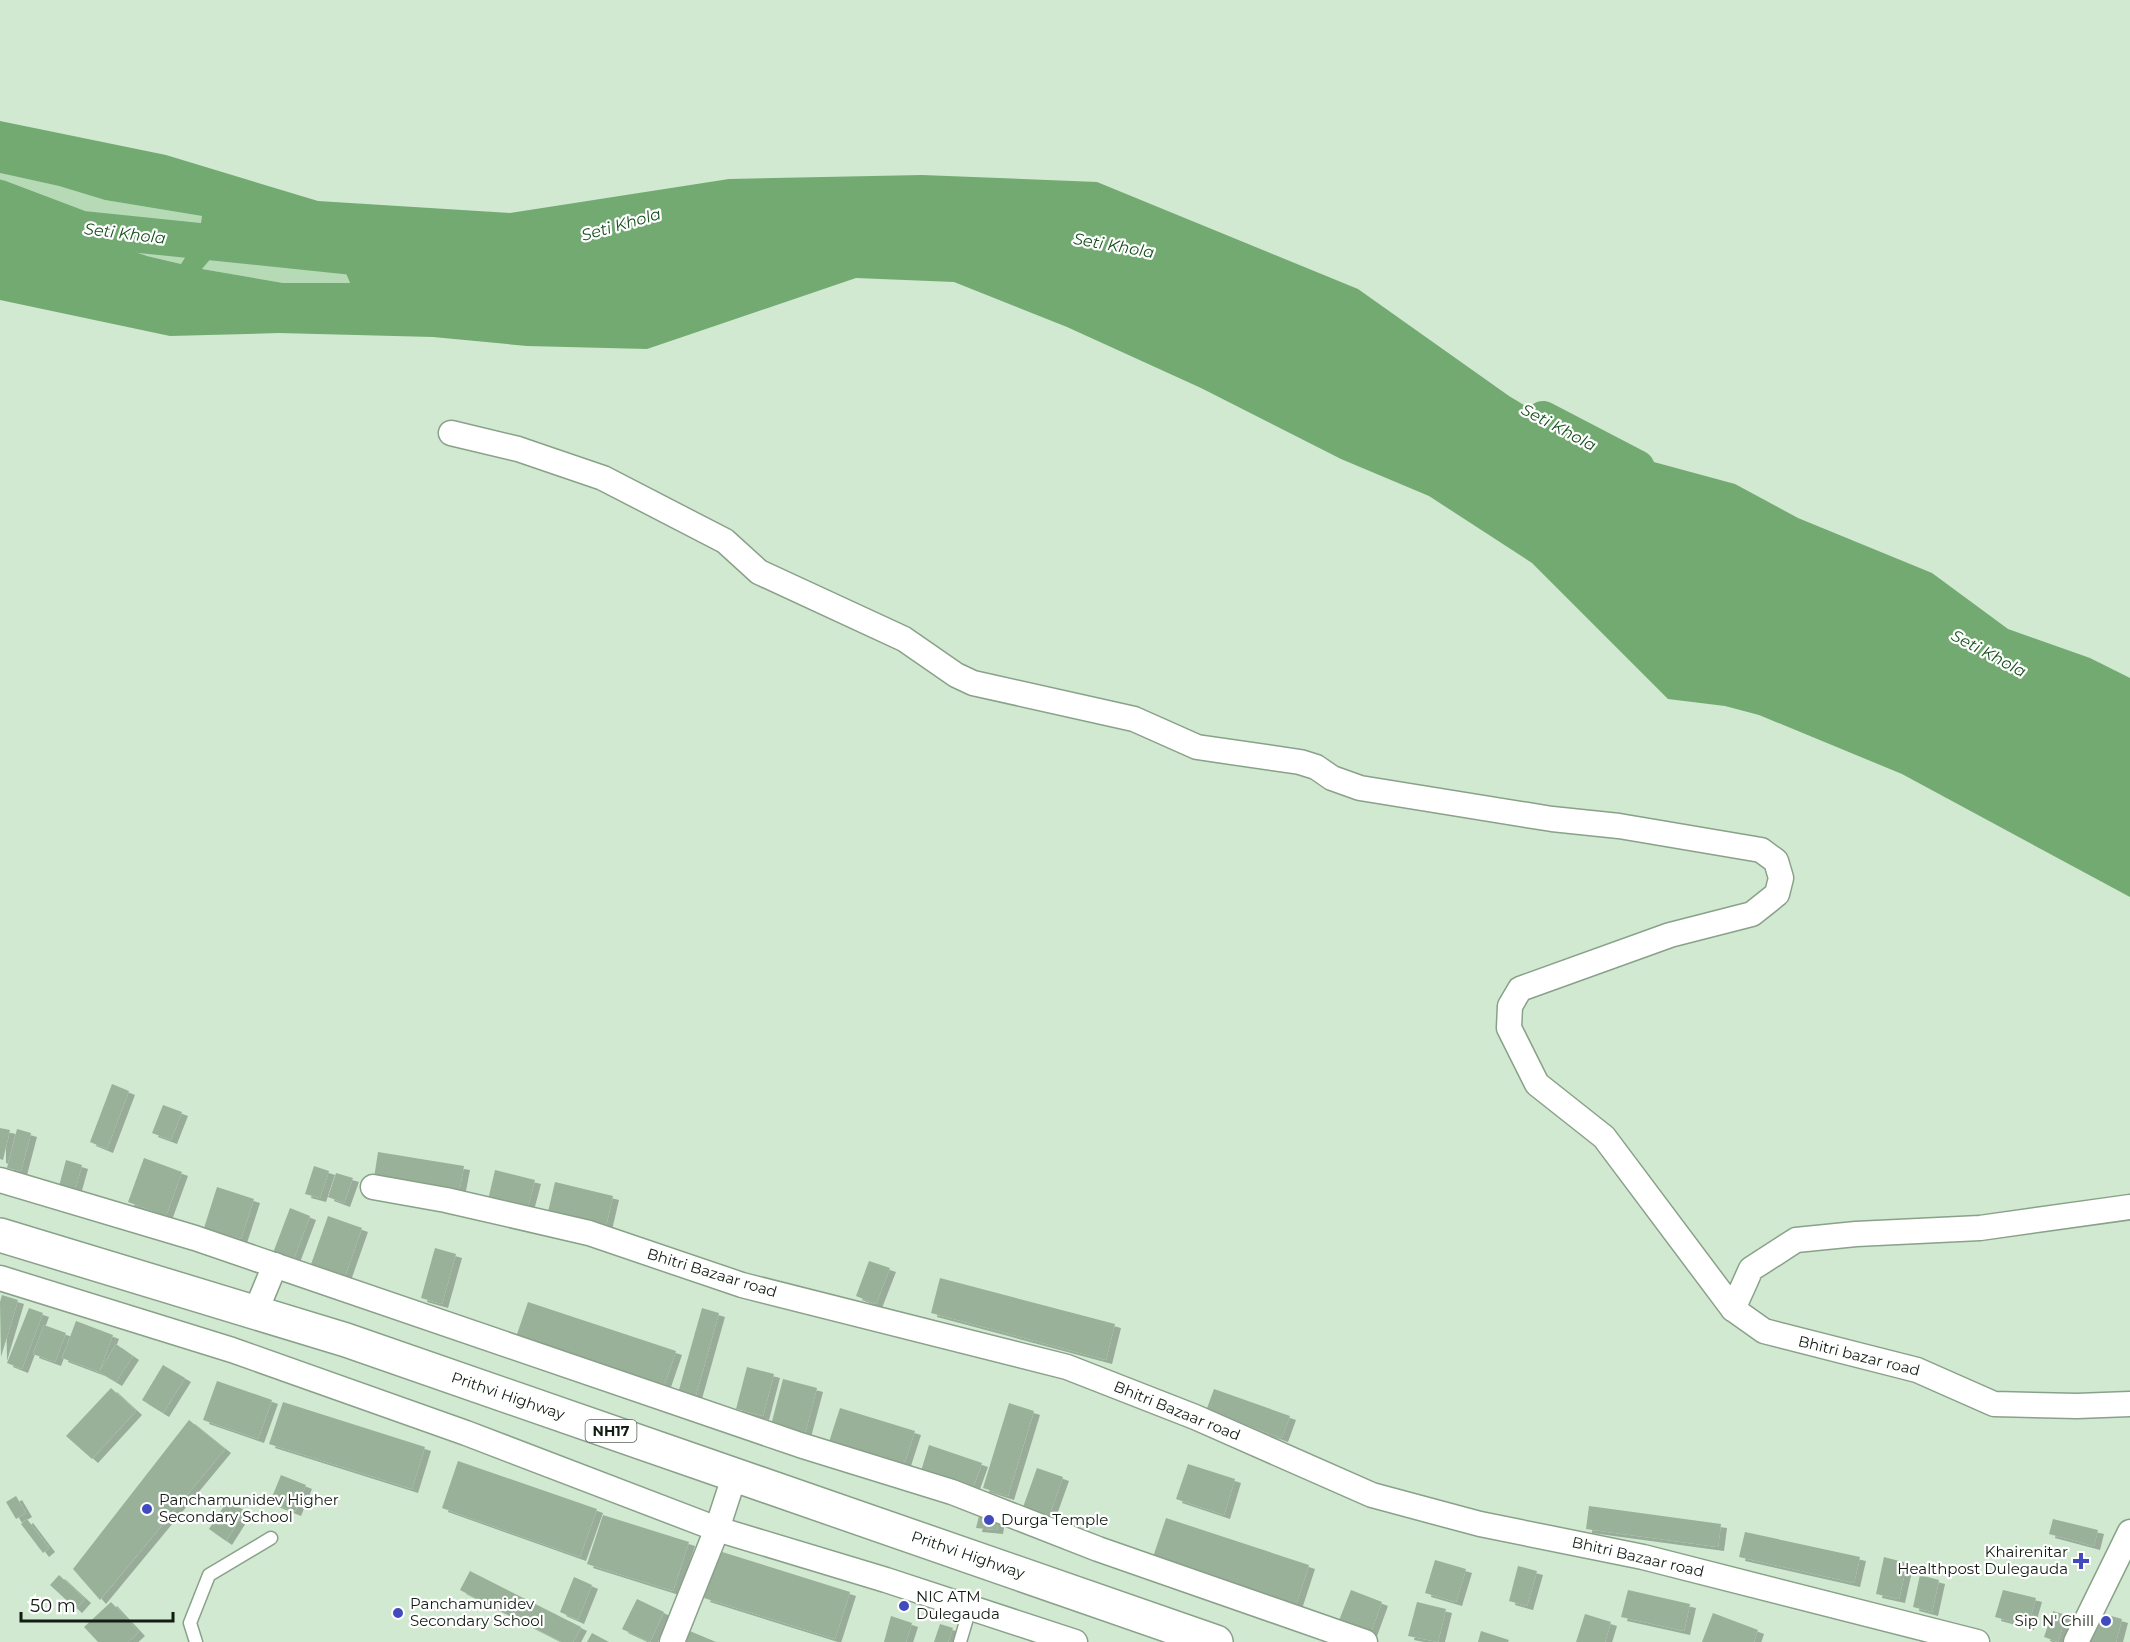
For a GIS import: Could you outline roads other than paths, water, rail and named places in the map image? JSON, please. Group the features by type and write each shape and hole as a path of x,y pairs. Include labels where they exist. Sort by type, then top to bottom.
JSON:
{"highway":[{"name":"Prithvi Highway","path":"0,1235 346,1340 735,1473 1216,1642"}],"street":[{"name":"Bhitri bazar road","path":"451,433 518,449 603,478 725,541 759,572 904,639 956,675 973,683 1134,720 1197,747 1300,762 1316,767 1332,778 1360,788 1552,819 1619,826 1761,850 1776,861 1781,878 1777,894 1752,914 1670,935 1520,989 1510,1006 1509,1028 1537,1084 1604,1137 1733,1309 1764,1331 1917,1370 1994,1404 2077,1406 2130,1404"},
{"path":"0,1180 84,1203 275,1265 800,1445 952,1492 1098,1549 1365,1642"},
{"name":"Bhitri Bazaar road","path":"373,1187 446,1200 589,1233 742,1285 1067,1367 1195,1418 1372,1496 1480,1524 1643,1557 1977,1642"},
{"path":"1733,1309 1750,1269 1796,1240 1856,1234 1980,1228 2130,1207"},
{"path":"255,1312 275,1265"},
{"path":"0,1278 232,1350 466,1433 717,1529 1075,1642"},
{"path":"672,1642 717,1529 735,1473"},
{"path":"2076,1642 2130,1532"}],"lane":[{"path":"196,1642 190,1623 209,1575 271,1538"},
{"path":"960,1642 970,1608"}],"water":[{"path":"0,121 166,155 318,201 510,213 729,179 922,175 1097,182 1358,289 1509,396 1591,445 1735,484 1798,518 1932,573 2008,629 2090,658 2130,678 2130,897 1902,774 1759,715 1725,706 1668,699 1532,563 1429,496 1341,459 1201,388 1067,327 954,282 856,278 647,349 527,346 433,337 279,333 170,336 0,300 0,179 46,221 147,256 181,264 199,236 202,216 105,200 59,186 0,173","holes":["277,235 339,256 350,283 283,283 202,269 229,237"]}],"waterway":[{"name":"Seti Khola","path":"0,198 82,229 383,260"},
{"name":"Seti Khola","path":"1543,419 1637,468"}],"place":[{"name":"Panchamunidev Higher Secondary School","path":"147,1509"},
{"name":"Durga Temple","path":"989,1520"},
{"name":"Khairenitar Healthpost Dulegauda","path":"2081,1561"},
{"name":"NIC ATM Dulegauda","path":"904,1606"},
{"name":"Panchamunidev Secondary School","path":"398,1613"},
{"name":"Sip N' Chill","path":"2106,1621"}]}
